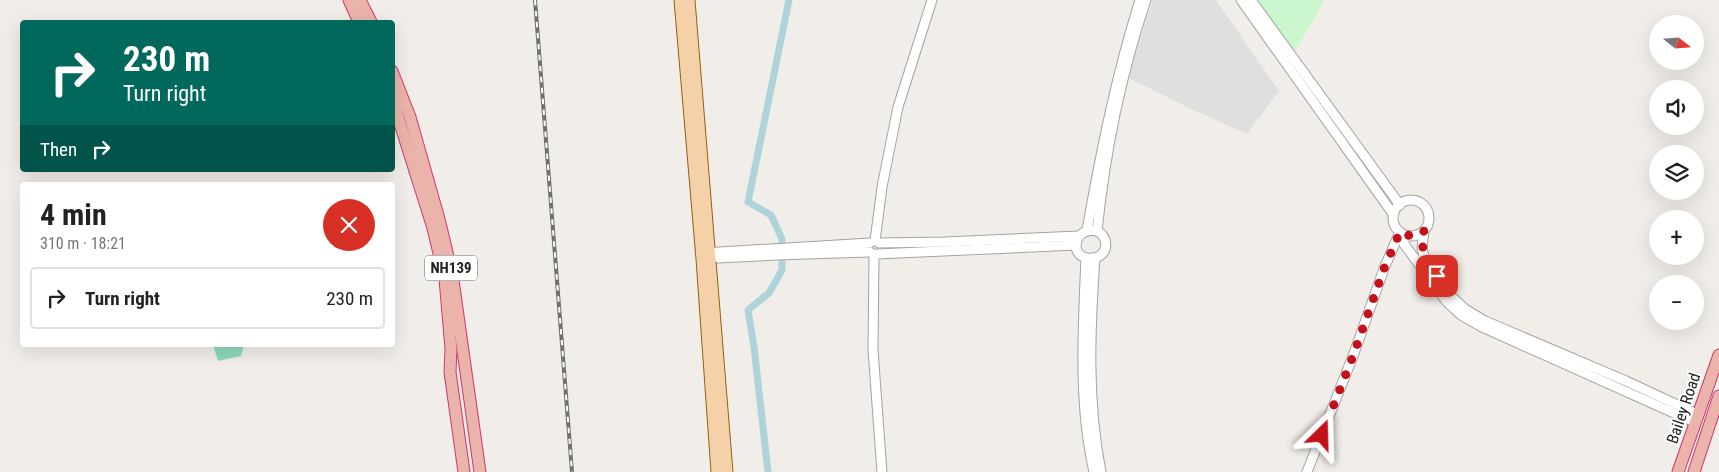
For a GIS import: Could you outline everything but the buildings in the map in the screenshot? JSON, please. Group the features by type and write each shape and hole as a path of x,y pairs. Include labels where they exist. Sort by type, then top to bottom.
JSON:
{"highway":[{"path":"348,0 358,20"},
{"path":"360,0 370,20"},
{"name":"NH139","path":"395,79 410,118 452,273 457,354 450,372 464,472"},
{"name":"NH139","path":"395,108 433,228 445,279 457,354 480,472"},
{"path":"457,354 472,472"},
{"name":"Bailey Road","path":"1678,472 1719,355"},
{"name":"Bailey Road","path":"1694,472 1719,396"}],"main road":[{"path":"680,0 727,472"},
{"path":"689,0 706,256 717,472"}],"street":[{"path":"882,472 874,350 874,248 882,186 898,107 932,0"},
{"path":"1085,235 1115,85 1140,0"},
{"path":"706,256 1085,235 1103,237 1105,246 1102,254 1091,258 1079,253 1085,235 1101,187 1125,72 1146,0"},
{"path":"1241,0 1393,214"},
{"path":"1250,0 1400,205"},
{"path":"1404,200 1418,200 1424,204 1430,218 1424,231 1422,248 1425,260 1452,298 1465,309 1485,321 1626,381 1696,418 1482,327 1461,315 1447,302 1404,244 1402,234 1393,223 1394,210 1404,200"},
{"path":"1402,234 1415,236 1424,231"},
{"path":"1306,472 1353,356 1385,266 1402,234"},
{"path":"1091,258 1082,345 1087,430 1094,472"},
{"path":"1091,258 1092,394 1094,426 1101,472"}],"shaded area":[{"path":"1153,0 1216,0 1279,91 1247,134 1127,77"}],"green space":[{"path":"1254,0 1325,0 1293,54"},
{"path":"214,347 243,347 241,356 218,361"}],"waterway":[{"path":"768,472 748,310 769,293 782,270 782,239 771,215 748,202 789,0"}],"railway":[{"path":"535,0 572,472"}],"route":[{"path":"1322,435 1385,266 1400,232 1404,235 1415,236 1424,231 1422,248 1425,260 1437,276"}]}
